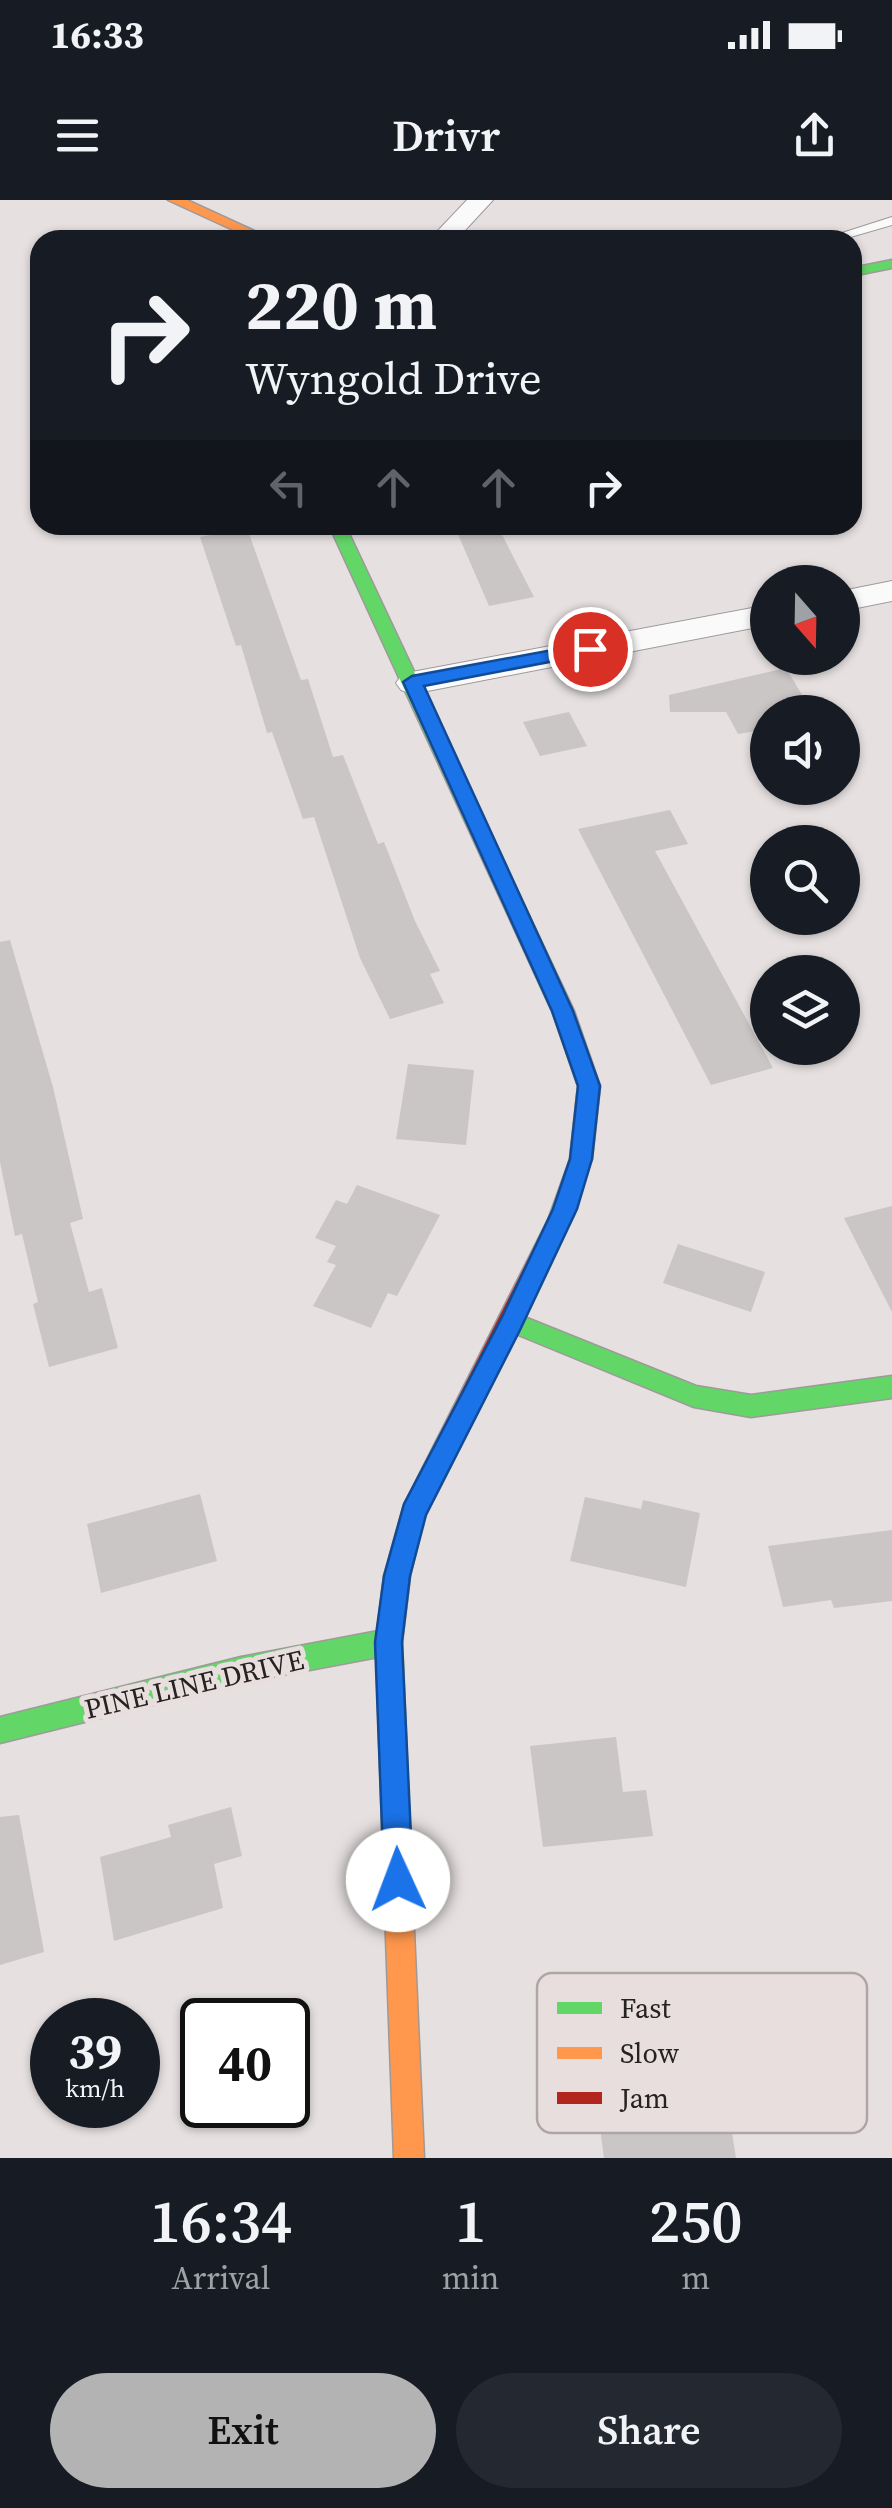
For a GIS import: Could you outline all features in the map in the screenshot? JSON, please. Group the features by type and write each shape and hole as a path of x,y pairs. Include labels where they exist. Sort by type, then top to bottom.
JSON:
{"street":[{"path":"175,200 245,230"},
{"path":"452,230 481,200"},
{"path":"862,270 892,264"},
{"path":"343,535 562,1011 589,1086 581,1159 565,1209 512,1322 413,1513 397,1576 389,1642 409,2158"},
{"path":"860,597 892,591"},
{"path":"412,682 750,618"},
{"path":"512,1322 648,1381 713,1400 752,1406 892,1386"},
{"name":"PINE LINE DRIVE","path":"0,1730 241,1670 389,1642"}],"lane":[{"path":"861,230 892,221"}],"building":[{"path":"249,535 301,680 308,679 333,757 343,755 378,844 384,842 415,921 440,971 430,974 444,1003 390,1019 360,958 314,817 303,819 272,732 267,733 241,645 236,646 200,537"},
{"path":"458,535 502,535 534,597 489,606"},
{"path":"756,675 790,675 802,695 750,695 750,732 738,734 726,712 670,712 669,695"},
{"path":"569,712 587,746 540,756 523,722"},
{"path":"670,810 688,844 655,851 750,1026 750,1065 773,1068 711,1085 578,829"},
{"path":"10,940 53,1087 83,1219 70,1223 89,1292 102,1288 118,1348 49,1367 33,1304 38,1302 22,1234 15,1236 0,1162 0,942"},
{"path":"408,1064 474,1070 466,1145 396,1139"},
{"path":"357,1185 440,1215 397,1296 388,1293 371,1328 313,1306 336,1265 327,1262 336,1246 315,1238 336,1200 347,1204"},
{"path":"892,1206 892,1312 844,1218"},
{"path":"678,1244 765,1272 751,1312 663,1283"},
{"path":"200,1494 217,1561 101,1593 87,1524"},
{"path":"585,1497 641,1509 643,1500 700,1513 686,1587 570,1561"},
{"path":"892,1530 892,1601 834,1608 831,1600 783,1607 768,1546"},
{"path":"616,1737 623,1792 646,1790 653,1836 543,1847 530,1746"},
{"path":"231,1807 242,1856 214,1864 223,1908 114,1941 100,1857 171,1837 168,1825"},
{"path":"19,1815 44,1952 0,1965 0,1817"},
{"path":"601,2133 732,2133 736,2158 604,2158"}],"traffic: fast":[{"path":"862,270 892,264"},
{"path":"342,535 563,1011 589,1086 581,1159 558,1223"},
{"path":"512,1322 694,1396 751,1406 892,1387"},
{"path":"0,1730 241,1670 389,1642"}],"traffic: slow":[{"path":"175,200 244,230"},
{"path":"398,1884 409,2158"}],"traffic: jam":[{"path":"398,1884 389,1642 397,1576 413,1513 558,1223"}],"route":[{"path":"398,1880 389,1642 397,1576 413,1513 512,1322 565,1209 581,1159 589,1086 562,1011 412,682 590,649"}]}
